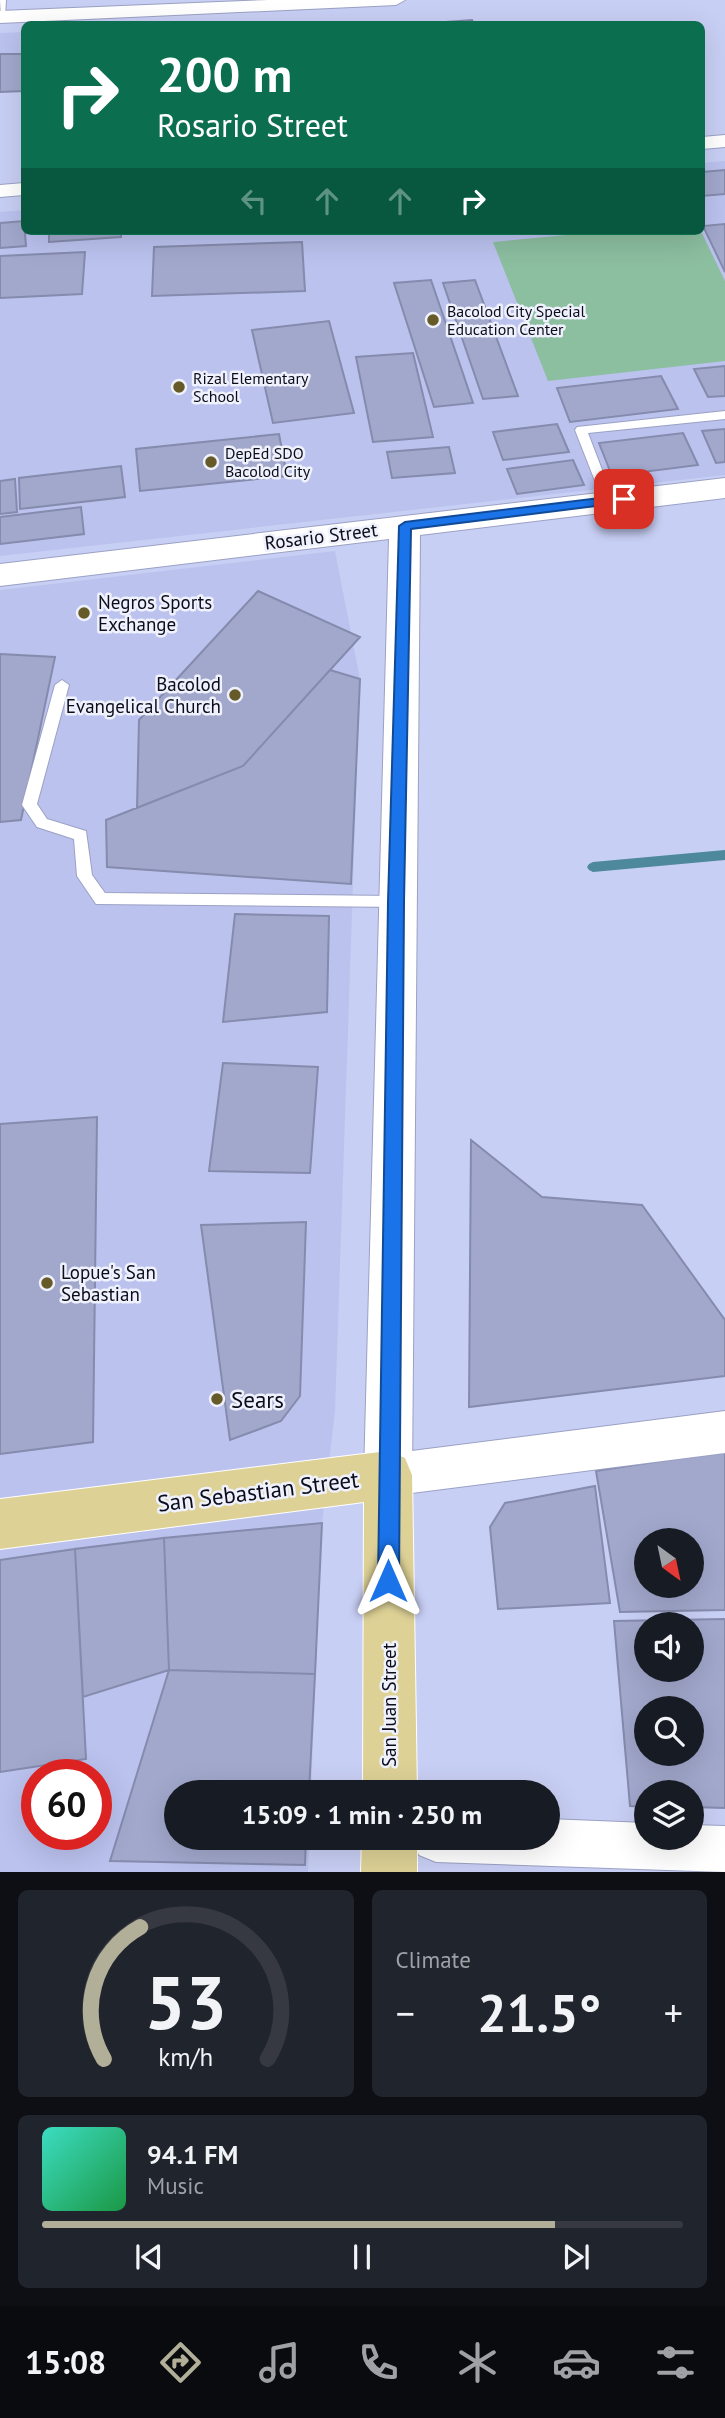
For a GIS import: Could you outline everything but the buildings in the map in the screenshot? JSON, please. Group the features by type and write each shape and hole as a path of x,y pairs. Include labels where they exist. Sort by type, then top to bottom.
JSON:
{"main road":[{"name":"San Sebastian Street","path":"0,1524 388,1475"},
{"name":"San Juan Street","path":"388,1475 390,1780"},
{"path":"389,1872 390,1850"}],"street":[{"path":"0,17 396,0"},
{"path":"705,143 725,141"},
{"path":"0,191 21,189"},
{"name":"Rosario Street","path":"0,575 725,488"},
{"name":"San Juan Street","path":"388,1475 396,902 405,526"},
{"name":"San Sebastian Street","path":"388,1475 725,1432"},
{"path":"560,1843 725,1850"}],"lane":[{"path":"0,17 2,0"},
{"path":"608,500 581,430 725,415"},
{"path":"62,685 29,805 42,823 81,835 85,876 101,900 396,902"}],"shaded area":[{"path":"21,32 21,91 0,92 0,33"},
{"path":"725,161 725,475 0,556 0,212 21,210 21,235 705,235 705,163"},
{"path":"335,551 360,679 335,1411 322,1523 311,1780 164,1780 164,1850 309,1850 308,1872 0,1872 0,590"}],"green space":[{"path":"567,235 703,235 725,281 725,361 548,381 493,242"}],"waterway":[{"path":"593,867 725,855"}],"place":[{"name":"Bacolod City Special Education Center","path":"433,320"},
{"name":"Rizal Elementary School","path":"179,387"},
{"name":"DepEd SDO Bacolod City","path":"211,462"},
{"name":"Negros Sports Exchange","path":"84,613"},
{"name":"Bacolod Evangelical Church","path":"235,695"},
{"name":"Lopue's San Sebastian","path":"47,1283"},
{"name":"Sears","path":"217,1399"}],"route":[{"path":"388,1581 396,902 405,526 624,499"}]}
